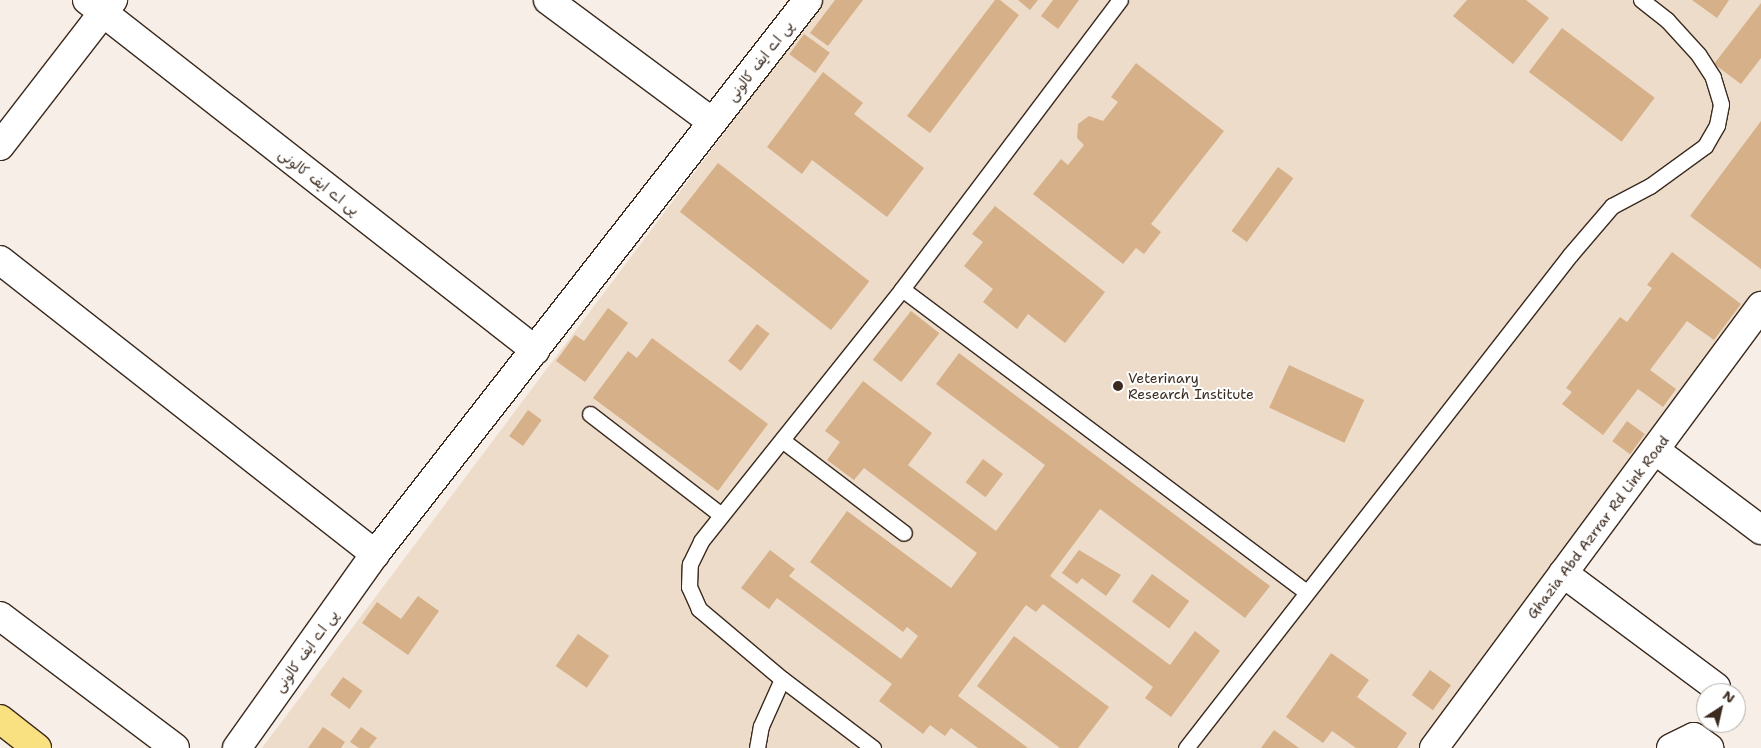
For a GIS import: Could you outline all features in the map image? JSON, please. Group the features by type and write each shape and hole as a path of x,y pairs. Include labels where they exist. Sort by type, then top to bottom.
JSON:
{"main road":[{"path":"3,728 37,748"}],"street":[{"path":"548,0 712,122"},
{"name":"پی اے ایف کالونی","path":"237,748 375,554 808,0"},
{"name":"پی اے ایف کالونی","path":"0,146 101,4 535,350"},
{"path":"0,260 375,554"},
{"name":"Ghazia Abd Azrrar Rd Link Road","path":"1434,748 1655,450 1757,320"},
{"path":"1655,450 1761,530"},
{"path":"1563,573 1711,683"},
{"path":"0,616 175,748"},
{"path":"1671,748 1694,737 1709,748"}],"lane":[{"path":"873,748 782,679 699,609 689,587 690,564 701,540 902,289 1120,0"},
{"path":"1186,748 1305,591 1570,255 1612,206 1650,186 1705,146 1717,125 1721,104 1713,77 1698,54 1674,27 1641,0"},
{"path":"902,289 1305,591"},
{"path":"590,414 721,515"},
{"path":"782,440 904,533"},
{"path":"758,748 761,726 782,679"}],"shaded area":[{"name":"Veterinary Research Institute","path":"824,0 1761,0 1761,306 1434,748 262,748"}],"building":[{"path":"835,0 863,0 828,46 810,33"},
{"path":"995,0 1000,0 1019,15 930,133 907,116"},
{"path":"1018,0 1038,0 1030,10"},
{"path":"1053,0 1079,0 1058,29 1041,16"},
{"path":"1467,0 1526,0 1549,18 1513,64 1453,16"},
{"path":"1692,0 1729,0 1717,18"},
{"path":"1761,3 1761,58 1741,84 1714,64"},
{"path":"1562,28 1655,98 1622,142 1529,72"},
{"path":"804,34 830,53 815,73 789,54"},
{"path":"1136,63 1224,131 1151,224 1161,232 1144,254 1136,248 1123,264 1033,194 1061,159 1068,165 1084,145 1077,138 1078,124 1089,116 1103,121 1118,102 1111,97"},
{"path":"823,72 863,103 854,114 924,168 887,217 812,160 802,174 767,147"},
{"path":"1761,121 1761,269 1690,216"},
{"path":"718,163 869,281 831,330 680,212"},
{"path":"1278,167 1293,178 1247,242 1232,231"},
{"path":"995,206 1105,292 1065,343 1028,314 1017,329 983,302 993,289 964,266 983,242 972,234"},
{"path":"1672,252 1741,304 1714,340 1687,321 1650,370 1676,389 1663,407 1638,389 1603,435 1562,404 1572,392 1566,388 1620,317 1627,322 1652,288 1647,285"},
{"path":"608,308 628,323 585,382 556,361 575,335 584,341"},
{"path":"911,311 939,333 901,382 873,360"},
{"path":"757,324 770,334 741,371 728,361"},
{"path":"652,338 768,424 718,491 593,398 628,351 637,358"},
{"path":"959,353 1270,586 1245,618 1100,509 1050,576 1170,665 1195,631 1220,651 1171,717 1145,698 1153,687 1043,604 1036,612 1026,605 958,696 1028,748 978,748 951,728 945,736 930,725 923,734 879,701 892,684 777,598 769,609 741,588 770,550 795,569 789,576 901,659 918,636 907,627 903,632 810,562 847,511 951,588 977,553 864,468 854,480 827,460 840,442 825,431 863,381 932,433 908,465 996,531 1045,465 936,384"},
{"path":"1289,365 1364,400 1344,443 1269,408"},
{"path":"528,410 542,420 523,446 509,436"},
{"path":"1627,421 1645,434 1630,454 1612,441"},
{"path":"983,459 1003,474 986,497 966,482"},
{"path":"1079,550 1121,575 1106,596 1082,578 1077,584 1062,573"},
{"path":"1152,574 1189,601 1169,629 1132,602"},
{"path":"418,596 439,611 408,655 362,623 377,602 401,619"},
{"path":"578,634 609,656 587,688 556,666"},
{"path":"1014,636 1109,707 1078,748 1060,748 977,686"},
{"path":"1331,653 1369,680 1357,697 1407,733 1397,748 1356,748 1332,731 1323,743 1286,717"},
{"path":"1430,670 1451,685 1433,710 1412,695"},
{"path":"343,677 362,691 349,709 330,695"},
{"path":"323,727 345,742 341,748 308,748"},
{"path":"361,727 377,738 369,748 359,748 350,742"},
{"path":"1274,730 1299,748 1261,748"}],"place":[{"name":"Veterinary Research Institute","path":"1118,386"}]}
